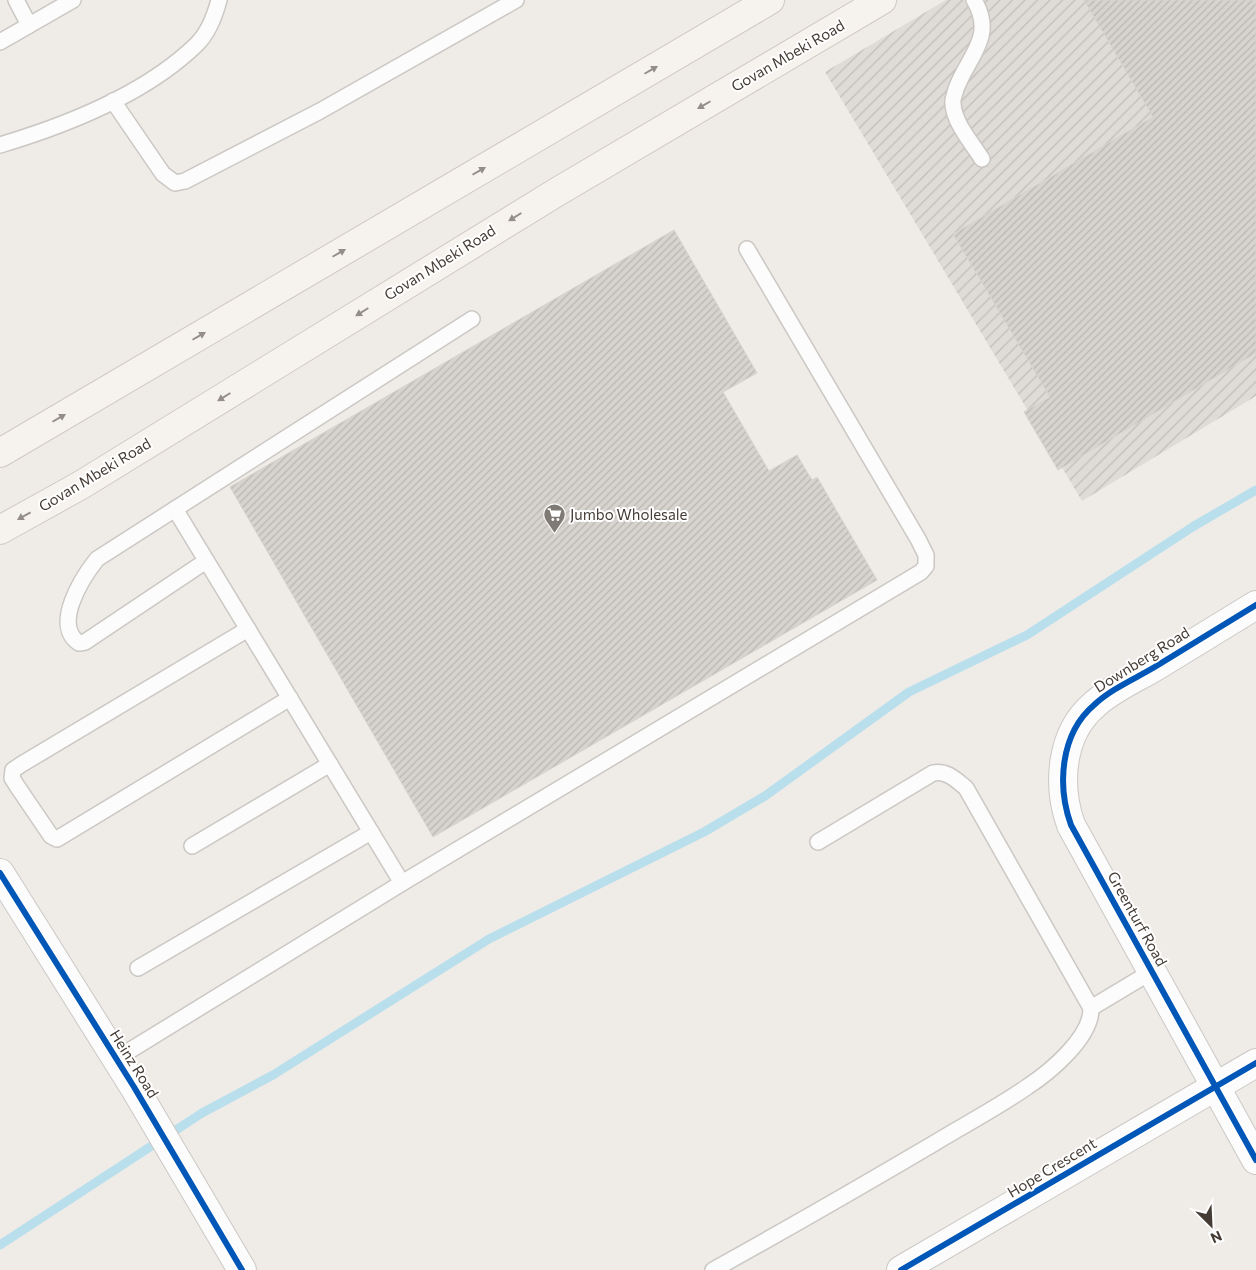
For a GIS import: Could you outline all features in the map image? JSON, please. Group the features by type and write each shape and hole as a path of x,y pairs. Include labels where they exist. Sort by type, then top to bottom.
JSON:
{"main road":[{"path":"0,453 770,0"},
{"name":"Govan Mbeki Road","path":"0,530 81,484 557,192 882,0"}],"street":[{"name":"Downberg Road","path":"1065,757 1071,740 1093,705 1119,686 1256,605"},
{"name":"Greenturf Road","path":"1065,757 1062,793 1071,825 1256,1160"},
{"name":"Heinz Road","path":"0,873 134,1087 242,1270"},
{"path":"1215,1086 1256,1062"},
{"name":"Hope Crescent","path":"900,1270 981,1225 1215,1086"}],"lane":[{"path":"16,0 30,25"},
{"path":"0,42 73,0"},
{"path":"0,145 87,114 163,72 198,43 215,16 219,0"},
{"path":"113,101 164,174 175,183 185,181 320,111 516,0"},
{"path":"974,0 983,23 983,34 958,83 952,104 958,122 982,159"},
{"path":"116,1059 402,883 921,572 926,566 926,555 918,540 747,249"},
{"path":"206,560 84,642 79,643 69,634 66,623 80,582 97,558 472,319"},
{"path":"175,509 402,883"},
{"path":"248,629 22,764 13,770 12,778 14,782 51,836 57,839 290,698"},
{"path":"192,846 330,764"},
{"path":"713,1270 825,1208 1028,1087 1076,1043 1091,1018 1091,1008 966,788 951,776 944,772 933,773 818,842"},
{"path":"138,968 371,832"},
{"path":"1091,1008 1151,972"}],"shaded area":[{"path":"946,0 1256,0 1256,396 1082,501 825,72"}],"building":[{"path":"1084,0 1256,0 1256,353 1058,470 1024,412 1050,397 953,234 1153,117"},
{"name":"Jumbo Wholesale","path":"674,230 757,373 723,392 769,471 797,455 812,480 817,477 877,580 433,837 230,487"}],"waterway":[{"path":"0,1245 202,1113 273,1075 489,939 704,832 765,796 909,692 1027,635 1194,526 1256,490"}],"cycle path":[{"path":"1256,605 1117,688 1094,705 1074,730 1064,761 1063,778 1064,794 1071,825 1256,1160"},
{"path":"0,873 134,1087 242,1270"},
{"path":"901,1270 1256,1063"}],"place":[{"name":"Jumbo Wholesale","path":"554,534"}]}
